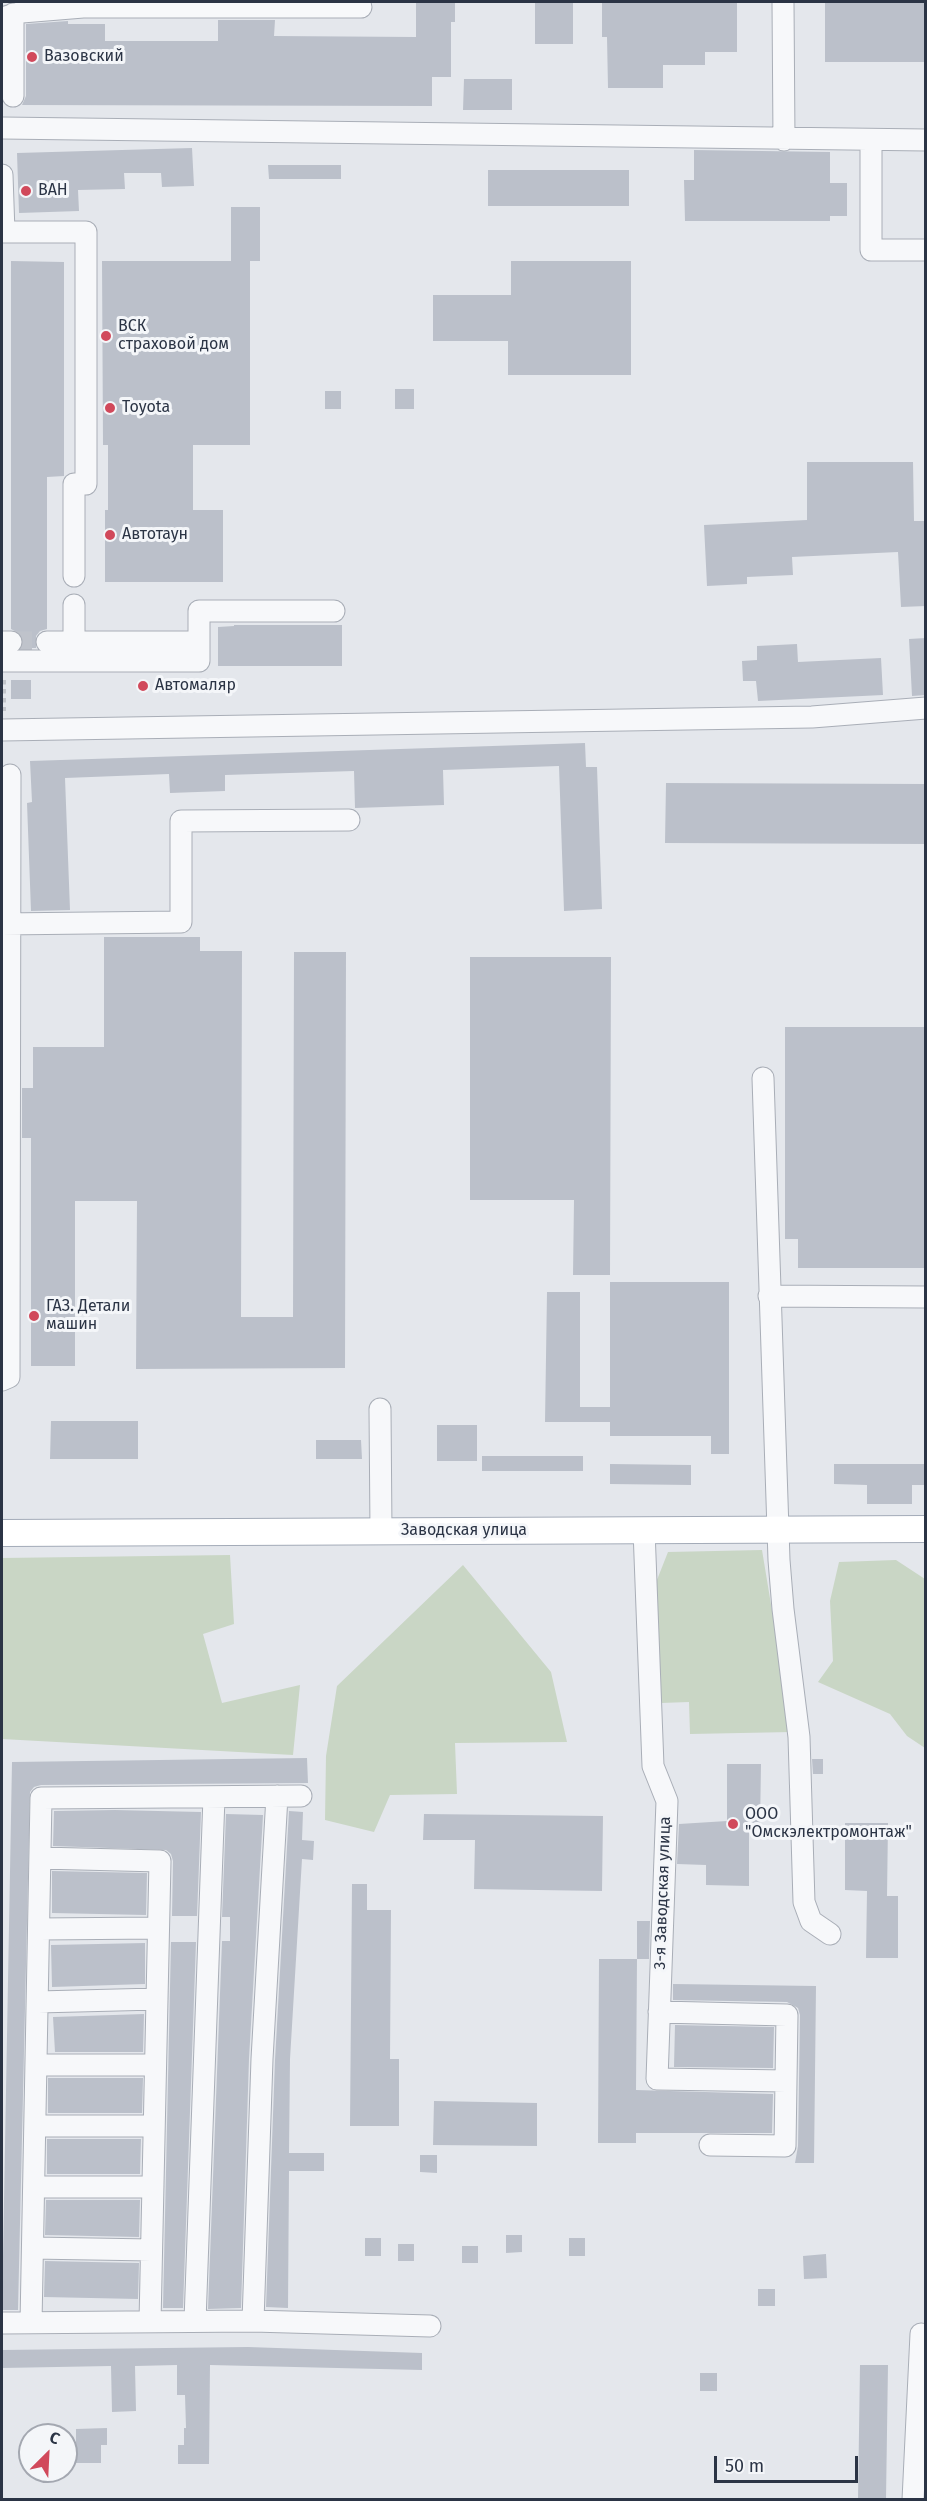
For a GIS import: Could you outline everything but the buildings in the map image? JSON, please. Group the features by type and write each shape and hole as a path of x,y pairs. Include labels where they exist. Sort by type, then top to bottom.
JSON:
{"main road":[{"name":"Заводская улица","path":"2,1533 926,1529"}],"street":[{"path":"783,2 784,140"},
{"path":"13,96 7,60 7,16 83,4 361,7"},
{"path":"2,128 784,140 926,140"},
{"path":"871,140 872,250 926,250"},
{"path":"2,175 3,232 86,232 86,484 74,484 74,576"},
{"path":"74,605 74,651"},
{"path":"2,661 74,651 199,642 199,611 334,611"},
{"path":"47,642 74,651"},
{"path":"2,730 812,717 926,708"},
{"path":"2,1380 9,1377 5,1268 6,924 10,775"},
{"path":"6,924 181,922 181,821 349,820"},
{"path":"763,1078 778,1530 783,1609 800,1737 804,1902 811,1921 830,1934"},
{"path":"769,1296 926,1297"},
{"path":"380,1409 381,1532"},
{"name":"3-я Заводская улица","path":"644,1530 653,1766 666,1801 657,2079 786,2081"},
{"path":"253,2321 262,2059 277,1796"},
{"path":"31,2323 41,1798 300,1796"},
{"path":"195,2321 214,1797"},
{"path":"40,1858 160,1861 150,2322"},
{"path":"39,1929 158,1928"},
{"path":"38,2002 157,1999"},
{"path":"658,2012 787,2015 785,2146 710,2145"},
{"path":"36,2065 155,2065"},
{"path":"35,2126 154,2126"},
{"path":"34,2187 153,2187"},
{"path":"33,2248 151,2250"},
{"path":"2,2323 253,2321 430,2326"},
{"path":"913,2499 921,2334"}],"path":[{"path":"4,682 4,689"}],"green space":[{"path":"762,1550 792,1732 690,1734 689,1702 661,1703 653,1590 668,1552"},
{"path":"230,1555 234,1624 203,1634 222,1703 300,1685 293,1755 2,1739 2,1558"},
{"path":"896,1560 925,1579 925,1748 907,1736 890,1714 818,1682 833,1661 830,1601 839,1562"},
{"path":"463,1565 551,1672 567,1742 455,1743 457,1794 390,1795 374,1832 325,1820 326,1756 337,1686"}],"tunnel":[{"path":"11,642 47,642"}],"place":[{"name":"Вазовский","path":"32,57"},
{"name":"ВАН","path":"26,191"},
{"name":"ВСК страховой дом","path":"106,336"},
{"name":"Toyota","path":"110,408"},
{"name":"Автотаун","path":"110,535"},
{"name":"Автомаляр","path":"143,686"},
{"name":"ГАЗ. Детали машин","path":"34,1316"},
{"name":"ООО \"Омскэлектромонтаж\"","path":"733,1824"}]}
